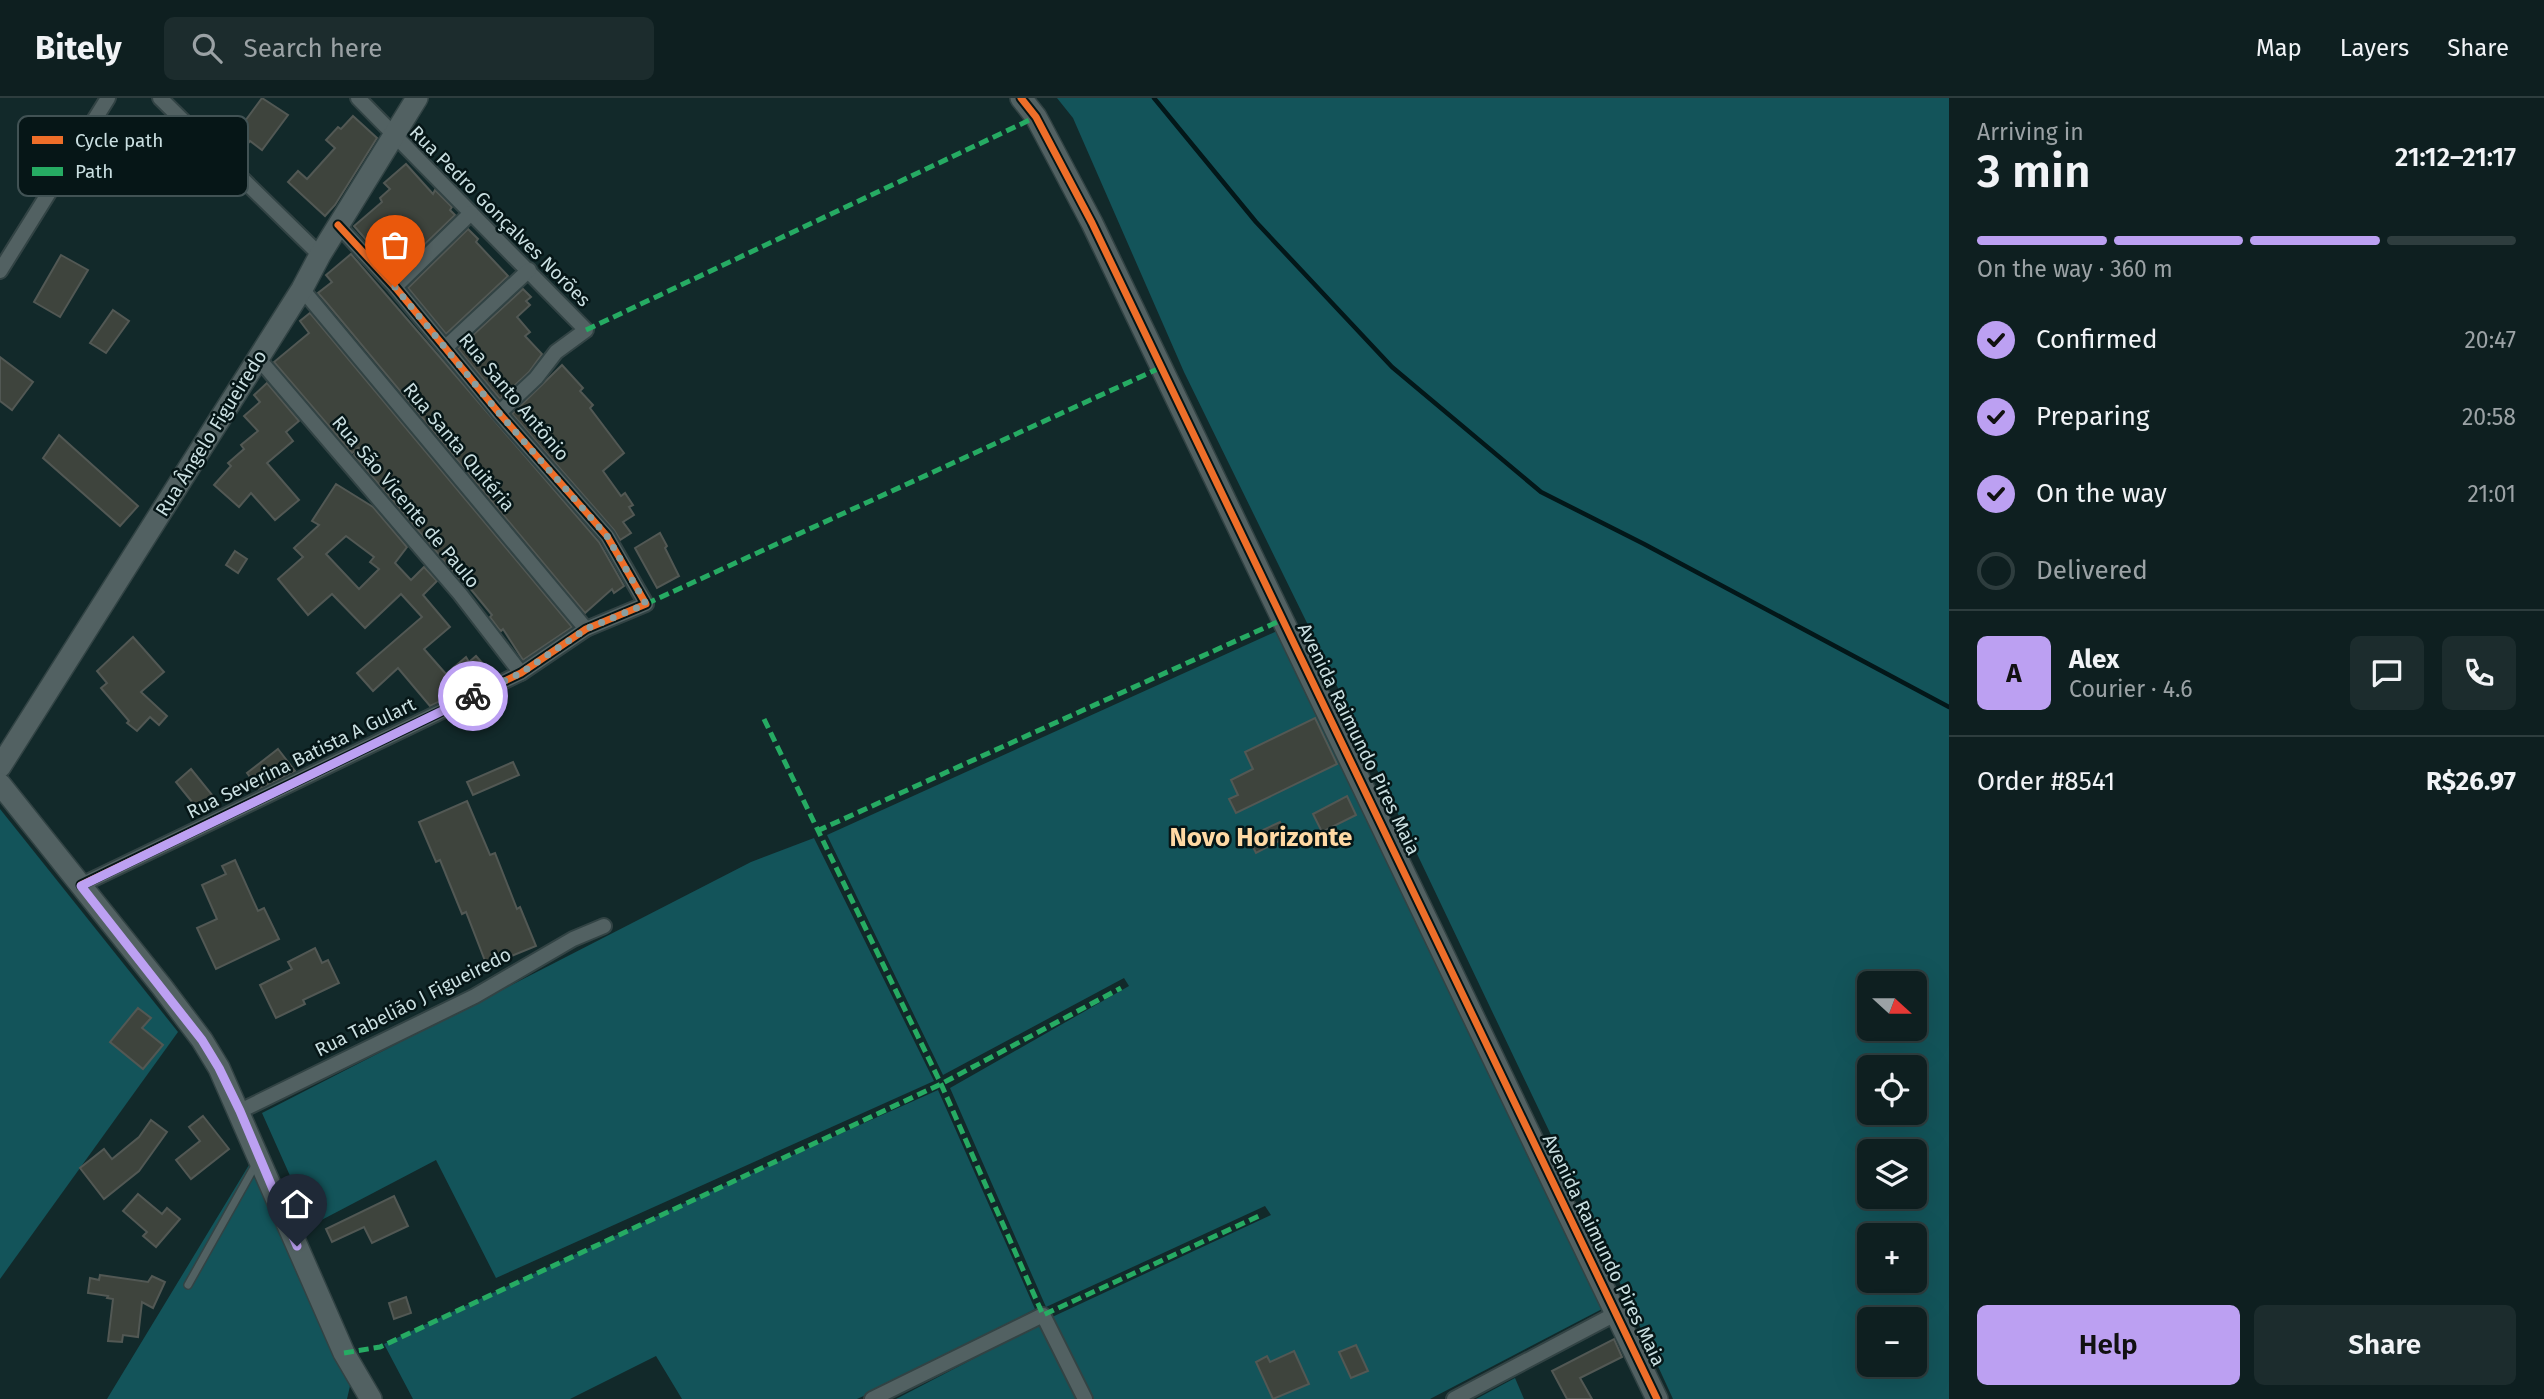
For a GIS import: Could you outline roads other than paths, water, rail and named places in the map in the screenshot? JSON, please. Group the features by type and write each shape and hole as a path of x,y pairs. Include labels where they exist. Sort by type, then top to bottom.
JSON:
{"street":[{"path":"97,116 108,98"},
{"path":"160,98 178,116"},
{"name":"Rua Pedro Gonçalves Norões","path":"358,98 586,330 556,352 536,379 499,413"},
{"name":"Rua Ângelo Figueiredo","path":"0,767 302,289 338,225 417,98"},
{"name":"Avenida Raimundo Pires Maia","path":"1021,98 1035,117 1092,223 1657,1399"},
{"path":"248,184 320,255"},
{"path":"0,271 47,196"},
{"path":"395,287 471,213"},
{"name":"Rua Santo Antônio","path":"338,225 395,287 499,413 607,536 646,604"},
{"path":"446,347 529,270"},
{"name":"Rua Santa Quitéria","path":"302,289 586,629"},
{"name":"Rua São Vicente de Paulo","path":"258,358 460,594 521,673"},
{"name":"Rua Severina Batista A Gulart","path":"81,886 521,673 586,629 646,604"},
{"path":"0,784 202,1040 219,1068 339,1341 371,1399"},
{"name":"Rua Tabelião J Figueiredo","path":"240,1111 475,996 573,939 604,926"},
{"path":"1454,1399 1617,1313"},
{"path":"872,1399 1043,1315 1085,1399"}],"lane":[{"path":"188,1285 259,1158"}],"waterway":[{"path":"1154,98 1256,222 1392,367 1541,492 1949,707"}],"district":[{"name":"Novo Horizonte","path":"1261,837"}]}
